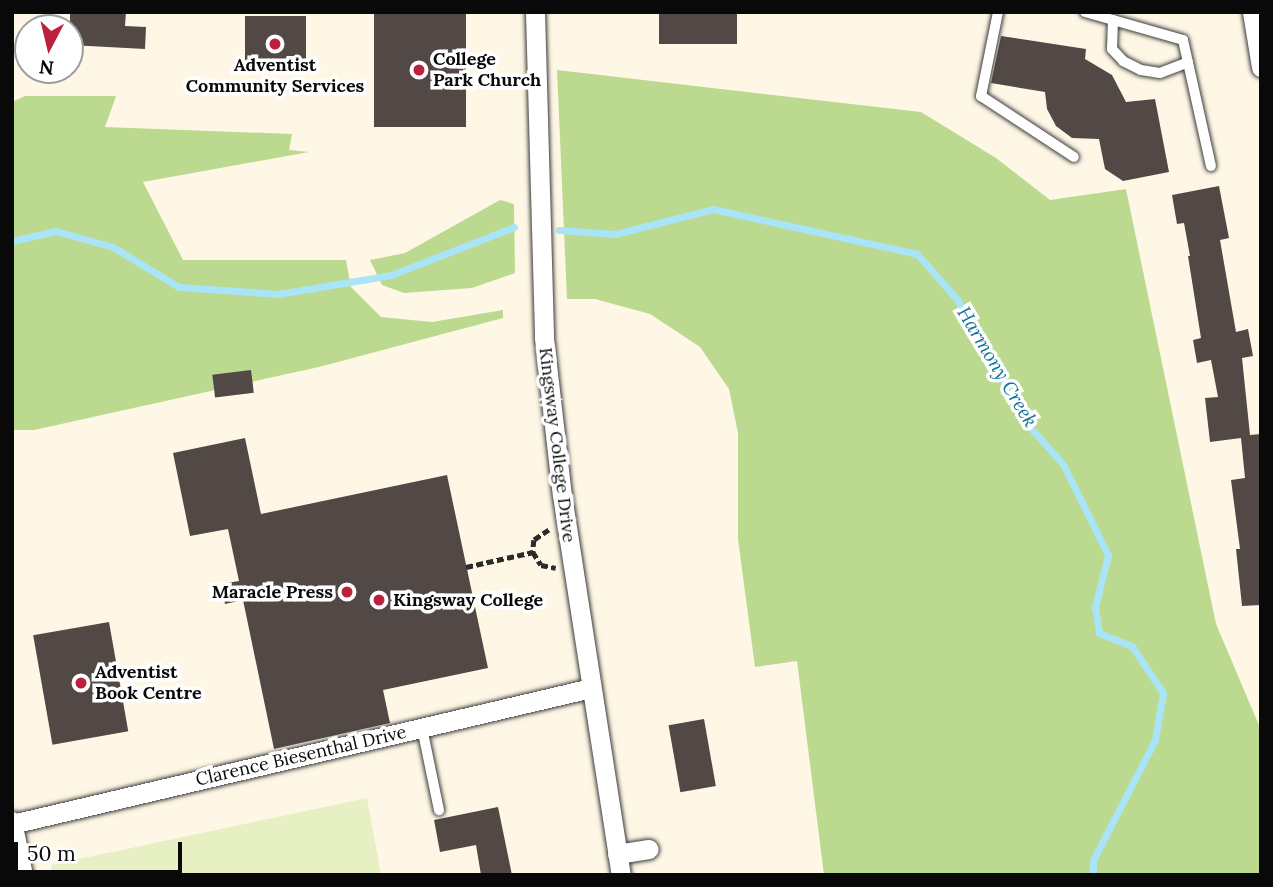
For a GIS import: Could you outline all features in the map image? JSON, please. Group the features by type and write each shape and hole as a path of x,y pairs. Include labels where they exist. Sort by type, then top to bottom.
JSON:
{"street":[{"name":"Kingsway College Drive","path":"535,12 544,338 562,495 621,875"},
{"path":"1252,12 1261,67"},
{"name":"Clarence Biesenthal Drive","path":"12,823 591,688"},
{"path":"12,823 23,875"},
{"path":"617,854 649,849"}],"lane":[{"path":"998,12 981,96 1074,157"},
{"path":"1085,12 1183,40 1211,166"},
{"path":"1114,20 1112,49 1123,61 1141,70 1160,73 1188,62"},
{"path":"422,728 439,810"}],"path":[{"path":"550,529 534,540 533,551 541,565 557,568"},
{"path":"466,567 533,551"}],"green space":[{"path":"557,70 921,112 996,158 1050,200 1126,189 1216,624 1261,730 1261,875 824,875 797,661 755,667 738,539 738,433 729,389 700,347 650,314 595,299 567,299"},
{"path":"25,96 116,96 105,127 292,134 289,150 309,152 143,182 183,260 346,260 351,287 381,317 432,322 503,310 503,318 319,367 34,430 12,430 12,102"},
{"path":"500,200 514,204 515,273 472,288 404,293 382,285 370,260 405,253"},
{"path":"367,798 381,875 53,875 51,865"}],"building":[{"path":"126,12 125,26 146,27 145,49 84,46 84,14 70,14"},
{"name":"College Park Church","path":"374,12 466,12 466,127 374,127"},
{"path":"659,12 737,12 737,44 659,44"},
{"name":"Adventist Community Services","path":"245,16 306,16 306,72 245,72"},
{"path":"1001,36 1086,49 1085,59 1112,75 1126,102 1155,99 1169,172 1123,181 1105,169 1099,139 1072,138 1056,126 1047,109 1045,92 991,83"},
{"path":"1219,186 1229,238 1220,240 1236,332 1248,329 1253,356 1242,358 1250,435 1261,434 1261,605 1242,606 1236,549 1240,549 1231,480 1245,478 1241,438 1210,442 1205,398 1218,397 1211,360 1197,363 1193,340 1201,338 1190,256 1184,223 1177,224 1172,195"},
{"path":"251,370 254,393 215,398 212,375"},
{"name":"Maracle Press","path":"245,438 261,514 447,475 488,668 383,690 390,723 274,749 243,600 225,604 221,584 239,581 228,529 190,536 173,453"},
{"name":"Adventist Book Centre","path":"109,622 128,731 52,745 33,635"},
{"path":"704,719 716,786 680,792 669,725"},
{"path":"498,807 512,875 481,875 476,845 440,852 434,820"}],"waterway":[{"name":"Harmony Creek","path":"559,230 615,234 713,209 917,254 956,298 1029,426 1063,464 1108,555 1095,607 1099,633 1132,646 1163,693 1155,740 1093,860 1093,875"},
{"name":"Harmony Creek","path":"12,241 56,231 113,247 179,287 278,294 391,275 514,227"}],"place":[{"name":"Adventist Community Services","path":"275,44"},
{"name":"College Park Church","path":"419,70"},
{"name":"Maracle Press","path":"347,592"},
{"name":"Kingsway College","path":"379,600"},
{"name":"Adventist Book Centre","path":"81,683"}]}
